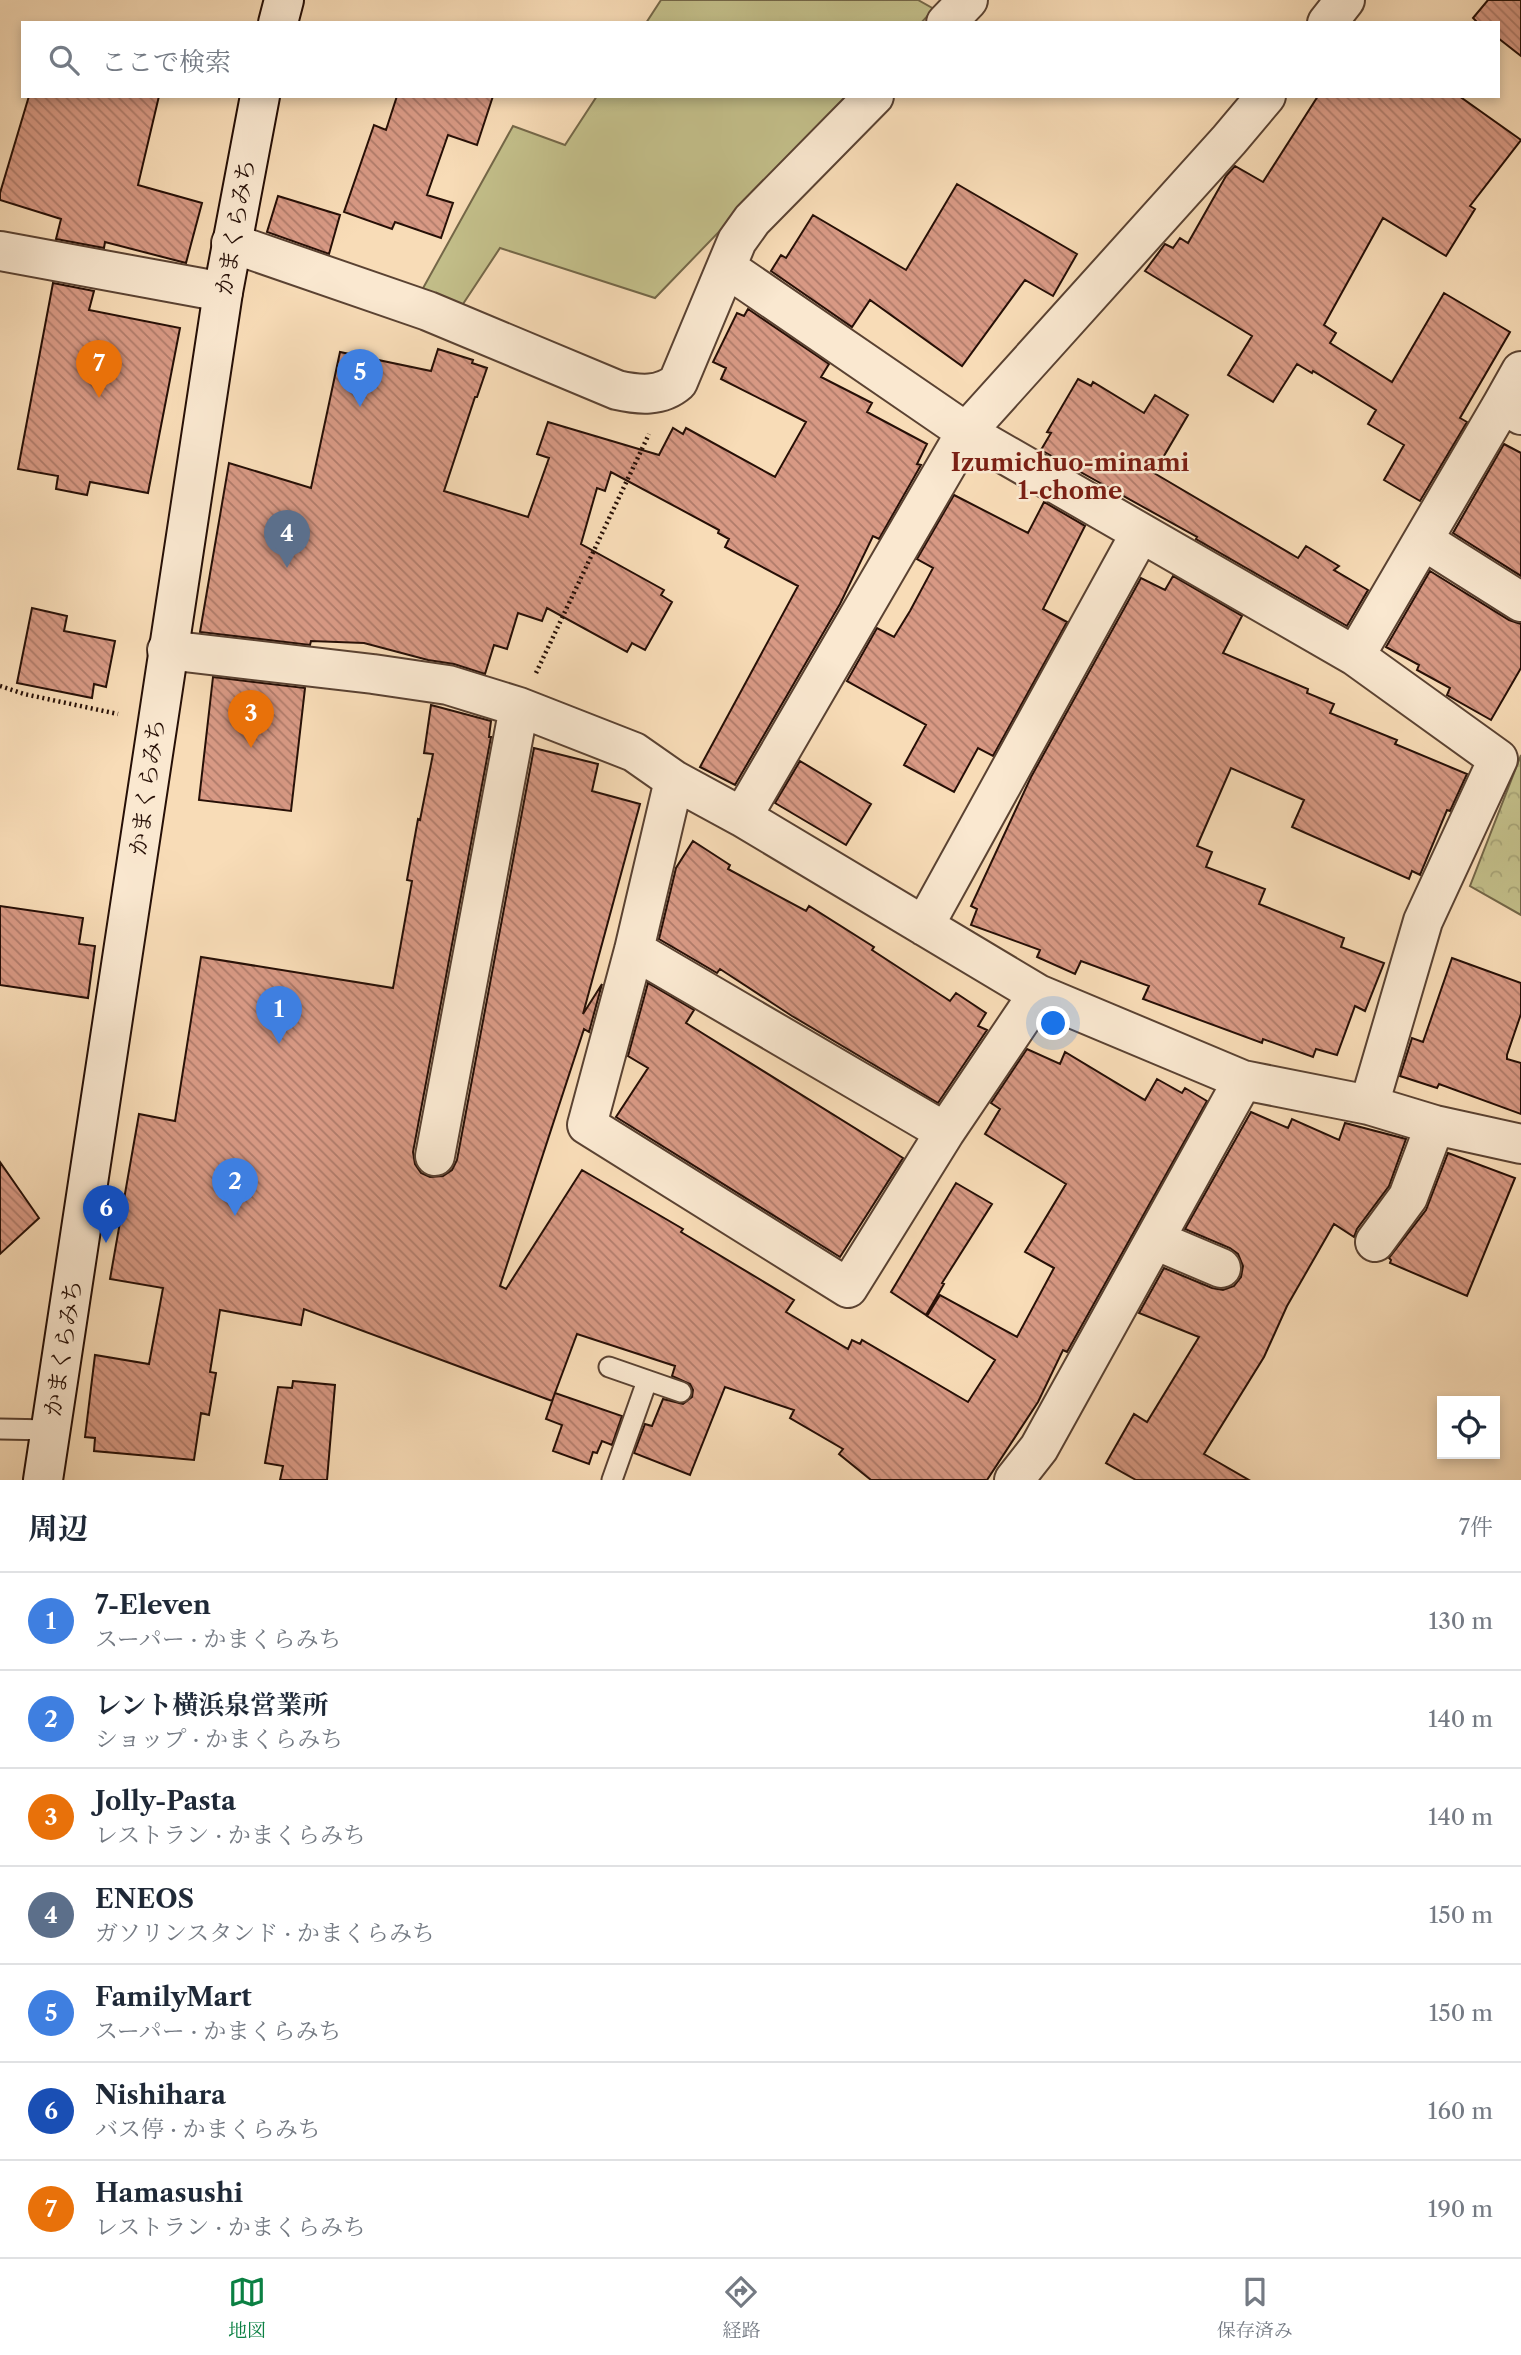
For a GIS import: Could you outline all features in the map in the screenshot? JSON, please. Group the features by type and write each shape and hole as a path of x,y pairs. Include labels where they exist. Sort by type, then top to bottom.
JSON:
{"street":[{"path":"279,21 284,0"},
{"path":"948,21 968,0"},
{"path":"1328,21 1345,0"},
{"name":"かまくらみち","path":"43,1480 223,292 260,98"},
{"path":"231,243 428,311 617,390 653,394 670,389 685,370 737,241 752,220 872,98"},
{"path":"742,817 966,432 1264,98"},
{"path":"0,251 223,292"},
{"path":"727,268 966,432 1355,656 1498,759 1423,921 1369,1105"},
{"path":"1355,656 1423,540 1515,396"},
{"path":"924,926 1140,534"},
{"path":"1423,540 1521,602"},
{"path":"167,650 448,685 519,707 634,752 674,779 1038,994 1243,1080 1369,1105 1435,1125 1521,1144"},
{"path":"435,1157 519,707"},
{"path":"674,779 634,950 587,1125 848,1288 945,1132 1038,994"},
{"path":"634,950 945,1132"},
{"path":"1014,1480 1039,1448 1243,1080"},
{"path":"1376,1242 1408,1197 1435,1125"},
{"path":"1155,1240 1221,1268"}],"lane":[{"path":"609,1367 681,1392"},
{"path":"612,1480 647,1381"},
{"path":"0,1429 51,1430"}],"path":[{"path":"519,707 670,389"},
{"path":"0,686 24,694 156,722"}],"green space":[{"path":"661,0 918,0 934,9 923,21 647,21"},
{"path":"596,98 848,98 655,298 500,248 461,307 422,290 513,126 565,145"},
{"path":"1521,755 1521,915 1470,886"}],"building":[{"path":"1488,0 1521,0 1521,56 1500,40 1500,21 1476,21 1473,18"},
{"path":"28,98 159,98 138,185 202,203 186,263 105,242 104,248 56,239 61,219 0,200"},
{"path":"396,98 492,98 477,145 448,135 427,195 453,203 441,238 395,222 392,229 344,212 374,125 386,130"},
{"path":"1317,98 1462,98 1521,140 1470,206 1475,209 1446,256 1383,218 1324,325 1336,333 1330,343 1392,382 1444,293 1510,332 1460,418 1467,422 1420,501 1384,480 1404,445 1368,424 1376,410 1297,364 1273,402 1228,375 1252,336 1145,271 1165,244 1173,248 1180,238 1188,243 1226,176 1235,166 1263,182"},
{"path":"957,184 1077,254 1053,296 1025,280 962,366 870,300 852,327 771,271 781,255 786,258 813,215 906,270"},
{"path":"278,196 340,215 329,254 267,232"},
{"path":"53,283 94,291 89,310 180,328 148,493 90,482 87,495 56,489 58,476 18,469"},
{"path":"748,309 829,364 821,377 872,403 867,412 927,444 917,464 921,465 879,539 873,536 840,604 735,785 700,767 798,586 725,547 729,539 718,533 719,530 611,472 605,491 597,488 581,544 664,590 661,595 672,602 645,650 632,643 627,652 547,608 542,621 518,613 507,649 494,645 485,674 364,643 311,641 310,645 200,632 229,463 311,488 340,352 431,371 438,349 473,360 472,363 487,368 444,491 528,517 549,458 537,454 548,422 659,455 673,428 683,434 686,428 775,477 806,422 721,379 726,368 713,362 737,313 744,316"},
{"path":"1078,379 1091,386 1093,382 1144,413 1155,395 1188,415 1154,473 1298,558 1306,546 1339,566 1334,570 1368,590 1347,626 1196,539 1197,537 1041,450 1051,433 1047,432"},
{"path":"1504,444 1521,453 1521,576 1453,533"},
{"path":"954,495 1028,533 1044,502 1085,526 1043,609 1067,622 993,756 978,748 954,792 904,765 926,725 847,681 877,628 894,637 910,611 933,568 917,559"},
{"path":"1430,571 1509,620 1521,624 1521,668 1491,720 1447,695 1450,688 1417,670 1419,665 1386,647"},
{"path":"1173,576 1242,616 1223,653 1308,689 1307,693 1334,704 1330,713 1397,740 1395,744 1467,774 1450,811 1447,810 1420,875 1412,871 1409,879 1292,827 1304,800 1231,768 1197,846 1212,852 1206,867 1265,889 1259,904 1344,938 1341,947 1384,963 1365,1011 1355,1006 1337,1055 1316,1049 1313,1057 1263,1039 1262,1043 1143,999 1149,986 1081,961 1075,974 1037,957 1040,950 971,925 977,909 971,906 1031,777 1141,578 1165,590"},
{"path":"32,608 67,616 64,631 115,641 106,687 94,684 92,698 17,683"},
{"path":"213,677 305,688 291,811 199,800"},
{"path":"431,705 491,721 491,737 413,1152 415,1164 421,1173 430,1177 443,1176 452,1170 457,1160 534,748 598,764 592,791 640,804 583,1014 602,984 589,1032 584,1029 500,1286 506,1289 582,1170 683,1229 681,1232 794,1300 786,1312 848,1349 852,1340 860,1344 862,1340 968,1402 995,1360 927,1316 940,1295 1017,1337 1054,1268 1025,1252 1066,1184 985,1134 1000,1109 991,1103 1027,1049 1060,1064 1065,1052 1145,1100 1157,1079 1182,1093 1185,1088 1207,1101 1067,1352 1063,1350 1038,1402 987,1480 871,1480 839,1454 843,1449 790,1418 794,1410 725,1387 690,1475 634,1453 645,1424 652,1426 663,1399 683,1404 692,1397 690,1384 672,1376 675,1366 577,1334 552,1401 304,1309 301,1325 220,1310 210,1372 216,1373 209,1415 201,1413 194,1460 94,1451 95,1438 85,1437 95,1355 149,1364 163,1288 110,1279 139,1114 175,1121 201,957 393,988 412,881 407,880 433,754 424,753"},
{"path":"800,761 871,804 846,845 775,803"},
{"path":"693,841 730,865 728,869 806,911 809,906 874,947 872,950 950,1001 956,993 986,1013 978,1026 987,1030 938,1103 792,1016 720,969 717,973 659,939 676,868"},
{"path":"0,906 83,918 79,944 95,946 88,998 0,985"},
{"path":"1452,958 1521,983 1521,1014 1507,1059 1521,1063 1521,1114 1439,1084 1437,1088 1400,1076 1412,1038 1423,1042"},
{"path":"648,983 694,1010 686,1023 903,1158 840,1257 616,1117 648,1068 628,1056"},
{"path":"1251,1112 1288,1128 1292,1119 1339,1140 1345,1123 1406,1139 1389,1186 1354,1237 1334,1224 1287,1306 1264,1357 1204,1454 1249,1480 1136,1480 1106,1463 1134,1414 1147,1422 1199,1337 1139,1313 1164,1268 1223,1290 1234,1286 1241,1277 1243,1266 1238,1254 1185,1229"},
{"path":"1448,1153 1515,1178 1467,1296 1390,1263 1389,1258 1426,1210"},
{"path":"0,1162 39,1218 0,1254"},
{"path":"956,1183 992,1204 942,1283 944,1284 926,1315 891,1292"},
{"path":"293,1381 335,1385 327,1480 280,1480 283,1466 265,1463 278,1387 292,1388"},
{"path":"555,1393 622,1416 612,1445 602,1441 597,1453 593,1452 589,1464 553,1451 562,1425 546,1419"}],"place":[{"name":"Hamasushi","path":"99,398"},
{"name":"FamilyMart","path":"360,407"},
{"name":"ENEOS","path":"287,568"},
{"name":"Jolly-Pasta","path":"251,748"},
{"name":"7-Eleven","path":"279,1044"},
{"name":"レント横浜泉営業所","path":"235,1216"},
{"name":"Nishihara","path":"106,1243"}],"district":[{"name":"Izumichuo-minami 1-chome","path":"1070,476"}]}
